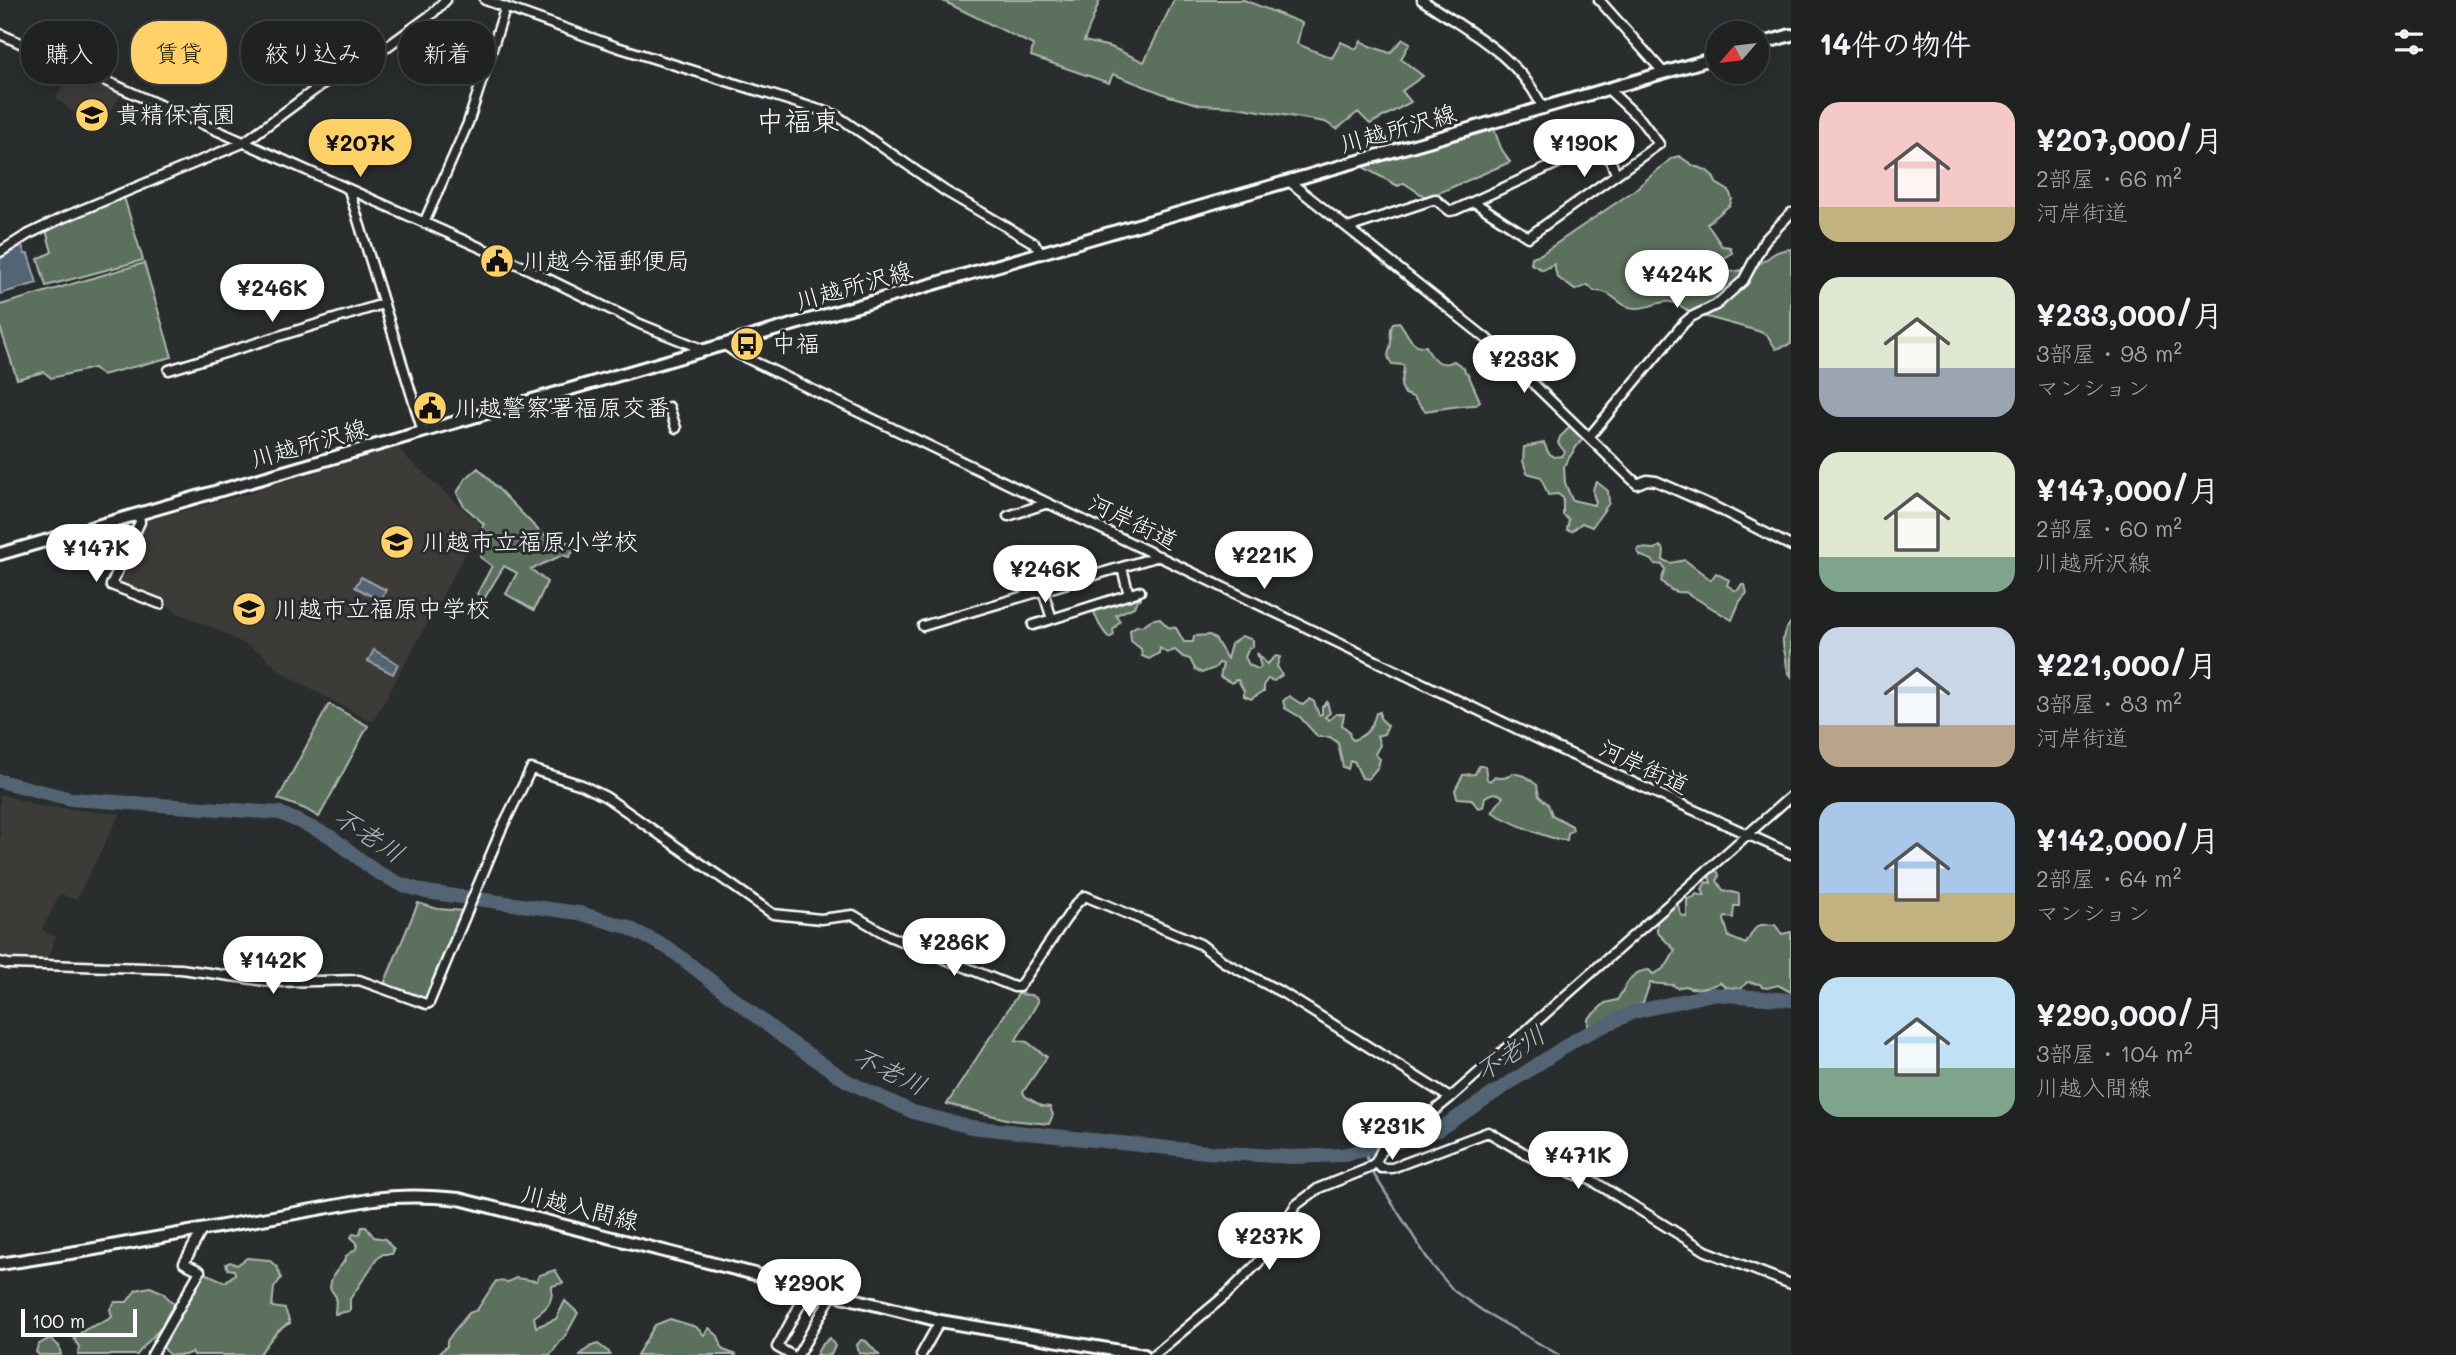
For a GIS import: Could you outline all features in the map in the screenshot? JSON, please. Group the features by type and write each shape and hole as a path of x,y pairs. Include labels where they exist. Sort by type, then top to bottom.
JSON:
{"main road":[{"path":"1769,41 1791,35"},
{"name":"川越所沢線","path":"0,554 1706,61"},
{"name":"川越入間線","path":"0,1264 374,1199 430,1195 459,1199 940,1321 1144,1355"}],"street":[{"path":"0,252 27,234 62,218 243,143 324,83 388,46 432,14 446,0"},
{"path":"485,0 617,47 836,115 945,191 1034,243 1042,254"},
{"path":"1422,0 1511,63 1543,109"},
{"path":"1599,0 1664,73"},
{"path":"424,223 468,123 505,9"},
{"path":"0,34 524,267 640,324 707,351"},
{"path":"1474,202 1528,237 1659,142 1640,119 1609,90"},
{"path":"1348,228 1435,199 1450,211 1599,144 1616,173"},
{"path":"1290,182 1487,339 1637,484 1647,480 1656,481 1715,507 1791,546"},
{"path":"349,190 423,432"},
{"path":"1589,437 1684,323 1716,305 1743,281 1765,240 1791,213"},
{"path":"169,370 383,304"},
{"name":"河岸街道","path":"726,346 750,360 1559,749 1791,854"},
{"path":"669,407 676,428"},
{"path":"1008,516 1048,503"},
{"path":"139,514 140,522 111,585 160,604"},
{"path":"923,625 1159,556"},
{"path":"1122,568 1129,596"},
{"path":"1043,591 1052,619"},
{"path":"1033,625 1140,591"},
{"path":"0,962 181,969 273,982 359,980 429,1003 501,830 531,769 582,785 606,797 773,914 821,919 853,915 901,941 1014,987 1019,986 1076,904 1085,896 1200,944 1224,962 1283,993 1450,1098"},
{"path":"1154,1355 1227,1294 1258,1263 1296,1205 1319,1188 1367,1169 1376,1162 1392,1128 1434,1111 1450,1098 1791,796"},
{"path":"1376,1162 1381,1168 1392,1168 1488,1132 1532,1158 1593,1181 1706,1251 1791,1283"},
{"path":"152,1355 200,1271 184,1263 202,1230"},
{"path":"791,1355 777,1347 809,1287"},
{"path":"798,1355 833,1293"},
{"path":"921,1355 940,1321"}],"shaded area":[{"name":"貴精保育園","path":"64,84 100,84 121,95 97,132 56,98"},
{"path":"399,447 405,456 481,525 374,720 370,721 300,683 276,668 263,654 216,629 176,612 162,601 117,584 116,581 145,521 258,491"},
{"path":"0,794 40,806 120,814 76,900 60,894 42,930 56,937 46,962 0,959"}],"green space":[{"path":"941,0 1100,0 1084,41 1111,47 1144,62 1174,0 1244,0 1302,23 1297,44 1332,58 1341,42 1356,49 1361,41 1390,53 1403,39 1410,43 1401,59 1423,76 1402,91 1411,102 1370,124 1358,112 1337,129 1325,122 1236,107 1201,105 1169,96 1113,74 1109,83 1031,56 1033,45"},
{"path":"1494,129 1510,162 1427,198 1404,183 1398,186 1363,167"},
{"path":"1620,129 1626,141 1605,150 1600,140"},
{"path":"1679,156 1706,170 1716,183 1729,191 1732,199 1730,205 1707,224 1722,246 1730,247 1732,253 1725,258 1718,256 1711,261 1654,267 1649,270 1648,277 1666,280 1743,270 1776,253 1791,249 1791,344 1776,349 1767,335 1689,312 1674,303 1662,302 1643,308 1629,307 1606,293 1594,291 1588,285 1575,290 1557,277 1554,264 1543,270 1531,264 1532,257 1541,254 1632,192 1672,158"},
{"path":"124,197 143,260 46,286 38,259 52,252 46,230"},
{"path":"144,263 172,357 102,375 94,368 51,378 44,372 17,379 0,327 0,305"},
{"path":"1399,322 1413,342 1426,346 1437,361 1454,361 1464,368 1480,401 1476,405 1425,411 1413,397 1405,394 1401,386 1403,365 1392,364 1388,355 1391,328 1393,323"},
{"path":"1571,426 1583,439 1564,466 1565,483 1572,500 1594,505 1596,502 1593,489 1597,482 1608,491 1609,503 1592,527 1582,523 1572,531 1567,530 1569,520 1563,515 1563,498 1558,494 1548,495 1541,477 1527,473 1523,461 1524,447 1544,443 1553,457 1562,456 1565,452 1558,443"},
{"path":"478,468 543,535 553,532 563,541 571,543 574,550 569,557 563,555 531,569 547,582 534,610 506,594 517,573 504,566 484,599 477,594 492,566 480,557 484,549 477,537 484,524 464,506 457,493 465,479"},
{"path":"1660,546 1664,550 1663,560 1670,563 1685,560 1711,580 1716,573 1729,580 1727,585 1734,590 1745,585 1747,593 1740,601 1732,620 1685,592 1675,591 1663,584 1663,565 1655,564 1637,551 1639,548 1655,549"},
{"path":"1118,594 1140,594 1141,599 1137,600 1134,607 1116,615 1120,621 1113,630 1114,635 1109,638 1099,624 1093,608"},
{"path":"1159,618 1168,627 1176,628 1184,642 1193,642 1194,636 1210,635 1227,659 1231,644 1242,636 1253,640 1253,647 1249,648 1245,657 1249,665 1258,669 1261,667 1257,653 1267,664 1276,656 1280,657 1277,666 1282,675 1274,681 1268,679 1264,684 1264,691 1251,699 1244,696 1238,680 1232,683 1220,677 1223,664 1219,663 1215,668 1202,673 1195,669 1190,659 1175,650 1167,653 1160,648 1159,653 1149,659 1142,656 1141,649 1131,641 1130,630"},
{"path":"1791,622 1791,676 1783,641"},
{"path":"1289,696 1303,705 1310,699 1319,715 1327,702 1330,713 1325,717 1329,720 1336,714 1344,714 1342,725 1353,740 1368,730 1376,713 1380,712 1380,718 1388,726 1384,734 1377,736 1380,745 1375,754 1380,759 1378,767 1368,779 1362,778 1354,761 1350,761 1348,769 1343,767 1338,743 1330,737 1318,737 1300,717 1285,708 1283,701"},
{"path":"329,704 368,726 319,817 278,799"},
{"path":"1479,766 1485,766 1487,779 1490,781 1494,777 1504,778 1513,773 1525,776 1537,785 1539,796 1548,804 1552,815 1572,826 1573,830 1568,833 1567,840 1540,834 1492,812 1503,797 1498,794 1485,797 1483,807 1478,808 1471,799 1457,798 1455,790 1463,775 1475,774"},
{"path":"1713,870 1718,872 1717,881 1723,890 1739,894 1739,906 1734,906 1733,918 1725,917 1724,920 1729,937 1746,944 1754,930 1763,925 1775,925 1782,934 1791,932 1791,992 1778,985 1767,988 1747,982 1741,989 1725,987 1720,982 1698,989 1650,983 1643,1003 1629,1010 1625,1020 1608,1021 1607,1027 1600,1030 1596,1026 1588,1026 1588,1019 1605,1003 1617,1000 1637,973 1649,970 1653,974 1667,965 1675,950 1657,932 1658,919 1674,902 1677,902 1681,915 1687,917 1687,899 1696,894 1705,896 1702,889 1706,882 1711,883 1709,875"},
{"path":"418,903 438,909 464,911 428,998 424,999 384,984"},
{"path":"1018,994 1031,995 1038,999 1016,1040 1027,1042 1047,1057 1023,1092 1042,1106 1050,1107 1053,1115 1049,1124 1010,1120 947,1104"},
{"path":"362,1227 366,1227 374,1237 385,1239 394,1250 392,1254 383,1254 377,1259 350,1299 350,1311 335,1314 336,1297 330,1288 331,1282 346,1256 356,1249 357,1243 351,1237 353,1234 359,1235"},
{"path":"247,1258 269,1260 277,1267 281,1278 274,1288 272,1307 285,1309 290,1323 277,1333 259,1355 194,1355 192,1352 169,1355 161,1344 203,1272 225,1282 235,1274 226,1264 230,1262 237,1265"},
{"path":"555,1270 563,1283 552,1286 548,1304 534,1317 536,1327 556,1319 565,1301 578,1313 550,1355 437,1355 447,1346 447,1341 469,1313 477,1310 496,1281 508,1282 516,1278 536,1281 540,1275"},
{"path":"150,1287 162,1292 175,1305 160,1329 137,1355 78,1355 79,1347 74,1339 79,1334 112,1317 110,1309 115,1302 127,1302 136,1290"},
{"path":"670,1319 696,1327 704,1335 709,1328 718,1336 723,1350 737,1355 637,1355 655,1325"},
{"path":"50,1338 59,1346 61,1355 39,1355 36,1352 38,1345"},
{"path":"830,1338 835,1346 831,1355 816,1355 821,1346"},
{"path":"861,1340 866,1341 879,1355 859,1353 857,1345"},
{"path":"598,1344 610,1355 580,1355 591,1346"}],"water":[{"path":"22,245 25,254 28,254 37,283 0,294 0,259"},
{"path":"361,577 386,590 381,601 355,587"},
{"path":"374,650 398,664 393,674 368,661"}],"waterway":[{"name":"不老川","path":"0,781 71,799 280,813 330,836 375,871 400,884 426,892 579,913 627,927 670,949 783,1037 847,1081 913,1112 971,1127 1206,1152 1293,1157 1341,1155 1438,1130 1578,1038 1634,1012 1712,994 1791,1000"},
{"path":"1366,1149 1368,1164"},
{"path":"1371,1170 1431,1264 1454,1291 1559,1355"}],"place":[{"name":"貴精保育園","path":"92,115"},
{"name":"川越今福郵便局","path":"497,261"},
{"name":"中福","path":"747,344"},
{"name":"川越警察署福原交番","path":"430,408"},
{"name":"川越市立福原小学校","path":"397,542"},
{"name":"川越市立福原中学校","path":"249,609"}],"district":[{"name":"中福東","path":"798,121"}]}
